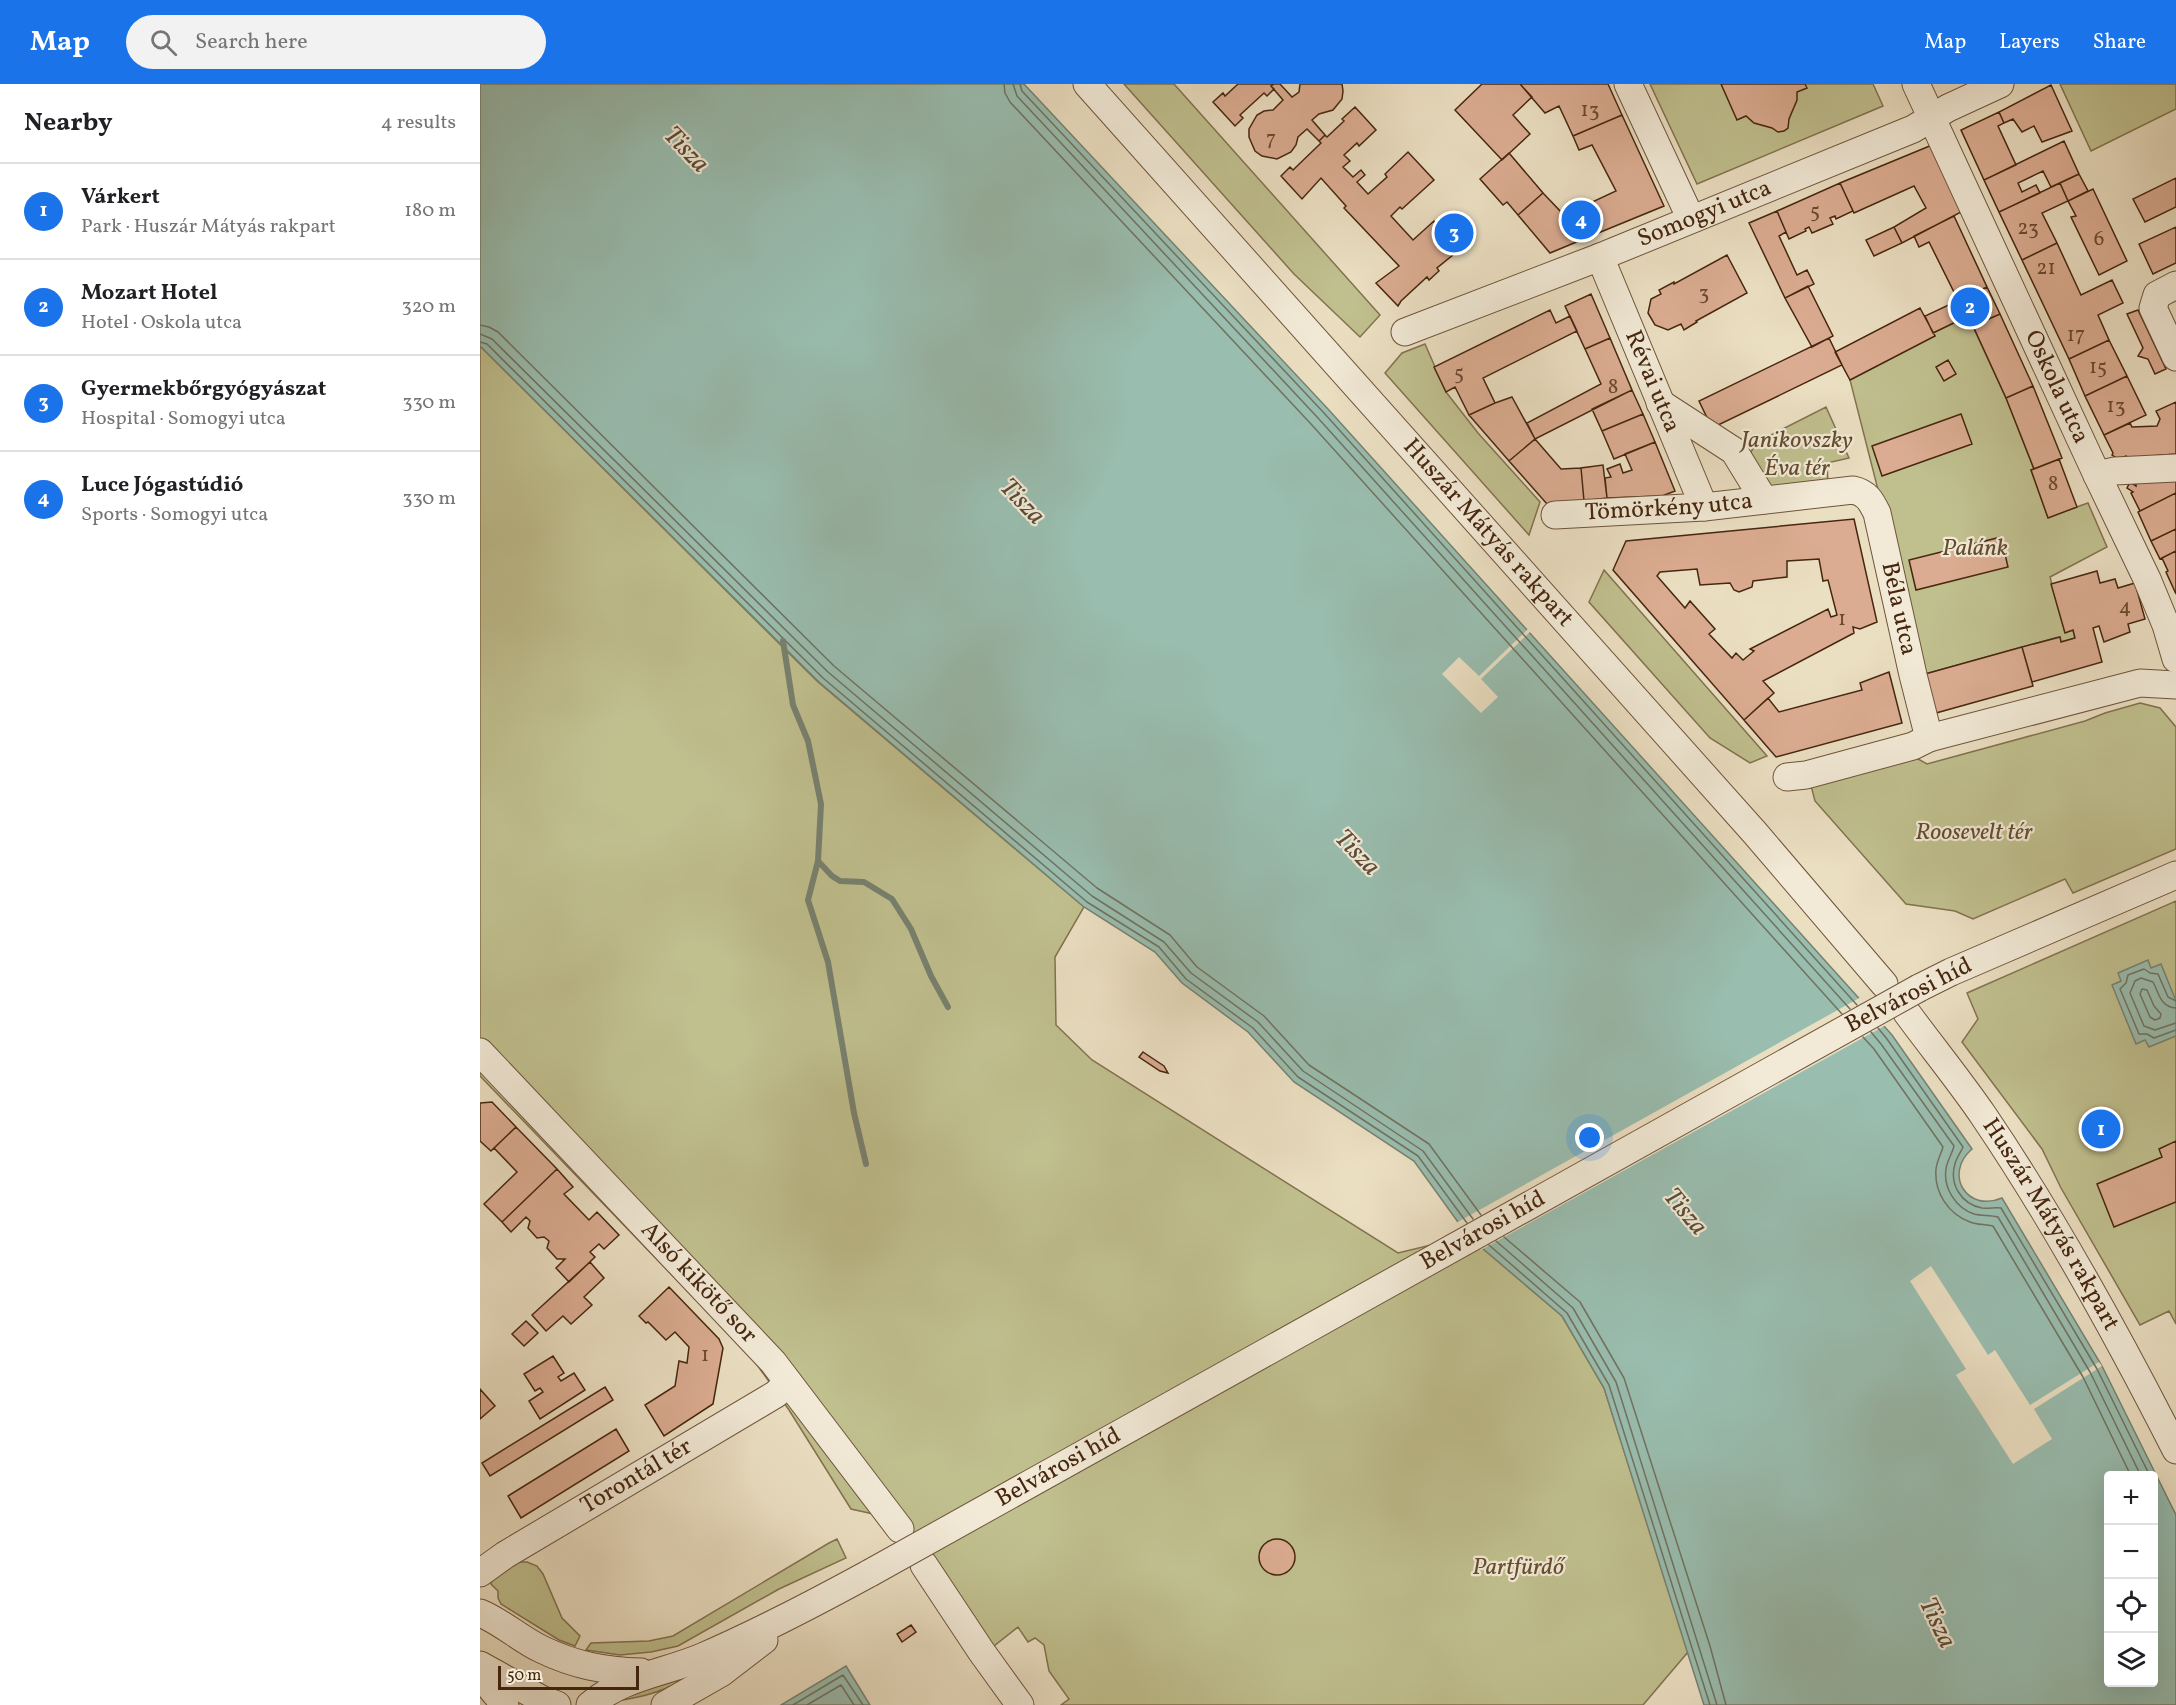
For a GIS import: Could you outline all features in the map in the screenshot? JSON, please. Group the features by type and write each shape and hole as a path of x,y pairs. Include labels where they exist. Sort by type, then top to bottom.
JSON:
{"street":[{"name":"Huszár Mátyás rakpart","path":"1087,84 1755,833 1884,984"},
{"path":"1628,84 1691,219"},
{"name":"Oskola utca","path":"1916,84 2147,579 2166,625 2176,659"},
{"name":"Somogyi utca","path":"1405,332 1600,257 1913,129 1948,108 2000,84"},
{"name":"Révai utca","path":"1600,257 1704,507"},
{"path":"2167,290 2153,308 2176,357"},
{"path":"1660,403 1734,451 1764,500"},
{"path":"2097,475 2115,471 2176,468"},
{"name":"Tömörkény utca","path":"1555,514 1704,507 1853,490"},
{"name":"Béla utca","path":"1853,490 1862,492 1868,497 1877,513 1929,738"},
{"path":"1787,777 1806,775 1913,746 1929,738 2140,683 2176,685"},
{"name":"Belvárosi híd","path":"654,1672 677,1667 705,1656 802,1610 1919,988 1950,972 2176,875"},
{"name":"Huszár Mátyás rakpart","path":"1907,1013 1983,1115 2034,1197 2124,1347 2176,1450"},
{"name":"Alsó kikötő sor","path":"480,1052 738,1322 788,1382 900,1529"},
{"name":"Torontál tér","path":"654,1672 604,1670 575,1663 540,1649 483,1615 480,1594 482,1572 505,1555 776,1394 788,1382"},
{"path":"924,1565 1020,1705"},
{"name":"Belvárosi híd","path":"665,1705 721,1673 802,1610"},
{"path":"480,1665 541,1699 557,1705"},
{"path":"590,1705 616,1686 654,1672"},
{"path":"480,1675 505,1705"}],"green space":[{"path":"1124,84 1174,84 1380,315 1360,337 1294,274"},
{"path":"1650,84 1873,84 1883,106 1697,184"},
{"path":"2060,84 2176,84 2176,109 2091,151"},
{"name":"Palánk","path":"1968,316 2006,398 2034,469 2031,470 2048,517 2088,503 2107,547 2050,577 2065,632 2073,630 2075,638 2061,642 2059,637 1925,674 1850,380 1935,336 1933,333"},
{"path":"1425,344 1446,392 1478,433 1540,502 1529,535 1385,373 1402,353"},
{"name":"Partfürdő","path":"480,346 818,682 1084,907 1055,957 1056,1025 1092,1060 1398,1253 1468,1236 1562,1316 1604,1388 1688,1652 1643,1705 1061,1705 1069,1699 1049,1671 1044,1645 1035,1638 1028,1642 1018,1627 989,1650 905,1521 851,1509 789,1410 753,1359 480,1076"},
{"name":"Janikovszky Éva tér","path":"1826,407 1849,458 1827,463 1828,482 1771,487 1749,455 1757,442"},
{"path":"1604,570 1767,756 1750,763 1710,738 1589,602"},
{"name":"Roosevelt tér","path":"2140,703 2160,708 2176,727 2176,849 2073,893 2065,879 1973,919 1955,911 1906,904 1815,801 1810,782 1911,755 1927,764 2085,721"},
{"path":"2176,901 2176,1324 2169,1311 2140,1325 2061,1188 2042,1149 1962,1042 1978,1019 1967,993"},
{"path":"837,1539 846,1558 779,1589 678,1646 620,1655 586,1650 591,1643 649,1641 673,1636"},
{"path":"515,1562 527,1562 537,1566 543,1574 562,1618 580,1636 575,1646 559,1640 501,1604 498,1591 491,1584 492,1579"},
{"path":"681,1681 650,1694 617,1701 636,1689 655,1687"}],"water":[{"name":"Tisza","path":"480,84 1024,84 1328,409 1892,1035 1972,1149 1960,1169 1963,1188 1969,1196 1978,1200 1989,1201 2002,1198 2102,1366 2154,1471 2104,1471 2104,1687 2158,1687 2158,1479 2176,1515 2176,1705 1704,1705 1604,1388 1562,1316 1468,1236 1414,1161 1294,1082 1248,1032 1182,983 1155,952 1084,907 819,682 480,346"},
{"path":"2148,960 2151,968 2161,964 2176,1001 2176,1036 2149,1047 2145,1040 2136,1044 2112,985 2121,981 2118,973"},
{"path":"846,1666 870,1705 781,1705"}],"pier":[{"path":"1529,628 1531,631 1481,679 1498,697 1481,713 1442,674 1459,657 1479,676"},
{"path":"1861,997 1886,1025 1481,1250 1466,1238 1456,1223"},
{"path":"1931,1266 1988,1355 1995,1350 2030,1405 2099,1362 2102,1366 2034,1409 2052,1439 2013,1464 1956,1375 1966,1369 1910,1281"}],"building":[{"path":"1238,84 1274,84 1271,86 1274,89 1267,96 1264,93 1240,115 1243,118 1235,126 1213,102 1223,93 1225,96"},
{"path":"1280,84 1292,97 1299,92 1300,84 1342,84 1343,91 1342,99 1333,110 1319,114 1312,120 1325,135 1319,141 1307,129 1298,137 1291,152 1277,159 1262,156 1255,151 1249,137 1249,129 1257,115 1273,110 1283,100 1271,86"},
{"path":"1482,84 1520,84 1532,97 1513,115 1530,134 1502,160 1455,110"},
{"path":"1520,84 1608,84 1622,115 1573,136 1559,106 1545,113"},
{"path":"1721,84 1805,84 1807,88 1797,92 1797,100 1789,119 1788,128 1778,132 1754,123 1746,116 1737,120"},
{"path":"2051,85 2072,131 2042,142 2034,126 2022,132 2013,119 2004,123 1999,112"},
{"path":"1355,107 1376,130 1359,146 1357,143 1344,155 1350,161 1343,167 1353,177 1361,170 1365,175 1357,182 1368,194 1387,177 1385,174 1408,152 1434,180 1391,216 1413,240 1434,221 1438,226 1452,213 1475,237 1437,268 1439,271 1429,280 1427,277 1398,306 1376,283 1399,266 1344,208 1346,206 1321,178 1302,199 1281,176 1290,167 1293,170 1321,143 1319,141 1325,135 1327,137 1344,121 1342,119"},
{"path":"1999,112 2004,123 1998,126 2016,165 1984,180 1961,130"},
{"path":"1622,115 1664,206 1586,238 1573,211 1616,191 1592,145 1579,150 1573,136"},
{"path":"2064,141 2079,174 2051,187 2043,171 2018,183 2022,192 2036,185 2040,193 1999,212 1984,180"},
{"path":"1932,145 1963,211 1902,243 1894,227 1926,208 1914,186 1854,213 1840,183"},
{"path":"1509,153 1543,193 1518,215 1507,202 1503,205 1480,179"},
{"path":"2079,174 2088,191 2068,201 2060,183"},
{"path":"2176,178 2176,207 2145,222 2133,199"},
{"path":"1840,183 1853,211 1836,219 1835,216 1830,218 1833,224 1812,233 1809,227 1805,229 1806,231 1789,239 1777,211"},
{"path":"2060,183 2068,201 2042,213 2057,243 2022,260 1999,212"},
{"path":"2093,189 2127,261 2099,275 2071,217 2076,216 2068,201"},
{"path":"1543,193 1564,215 1573,211 1586,238 1550,253 1518,215"},
{"path":"1777,211 1786,232 1779,236 1797,275 1807,270 1814,284 1785,298 1749,223"},
{"path":"1954,216 1987,287 1958,300 1929,242 1919,247 1914,236"},
{"path":"1894,227 1902,243 1874,256 1866,240"},
{"path":"2176,227 2176,263 2153,274 2139,244"},
{"path":"2057,243 2081,295 2112,280 2123,303 2098,315 2109,340 2069,359 2022,260"},
{"path":"1727,255 1747,293 1684,330 1681,324 1668,330 1655,325 1648,313 1651,299 1661,294 1659,290"},
{"path":"1808,286 1833,336 1812,347 1785,298"},
{"path":"1987,287 2000,314 1973,326 1968,316 1933,333 1925,316"},
{"path":"1591,294 1610,338 1585,349 1565,306"},
{"path":"1920,308 1935,336 1850,380 1835,352"},
{"path":"1550,310 1556,323 1570,316 1577,331 1483,378 1495,403 1469,415 1455,387 1446,392 1434,367"},
{"path":"2138,310 2166,369 2155,374 2148,359 2138,356 2143,348 2127,314"},
{"path":"2000,314 2033,386 2006,398 1973,326"},
{"path":"1610,338 1632,390 1535,439 1527,423 1601,384 1585,349"},
{"path":"1829,338 1842,365 1712,428 1699,401"},
{"path":"2109,340 2127,376 2085,396 2069,359"},
{"path":"1948,360 1956,374 1944,381 1936,367"},
{"path":"2127,376 2146,415 2104,435 2085,396"},
{"path":"2033,386 2062,458 2034,469 2006,398"},
{"path":"1632,390 1643,414 1602,431 1592,409"},
{"path":"1512,397 1535,439 1509,461 1469,415"},
{"path":"2176,402 2176,454 2126,458 2126,456 2118,459 2112,455 2104,435 2130,423 2132,427 2157,426 2160,419 2156,411"},
{"path":"1643,414 1655,442 1614,459 1602,431"},
{"path":"1961,414 1972,444 1882,476 1872,446"},
{"path":"1535,439 1561,469 1581,468 1584,501 1547,504 1509,461"},
{"path":"1655,442 1675,491 1662,496 1607,498 1605,478 1611,477 1607,469 1620,464 1623,473 1632,470 1625,454"},
{"path":"2059,459 2077,507 2048,518 2031,470"},
{"path":"1603,465 1607,498 1584,501 1581,468"},
{"path":"2176,479 2176,493 2140,511 2131,493 2133,492 2127,488 2130,482 2136,486 2136,483"},
{"path":"2176,493 2176,529 2151,541 2138,512"},
{"path":"1854,519 1877,622 1860,629 1853,627 1854,633 1763,681 1774,693 1744,720 1613,570 1626,541","holes":["1819,559 1823,581 1828,580 1837,615 1831,617 1828,609 1750,649 1754,651 1743,660 1736,653 1732,658 1709,634 1715,629 1690,601 1685,608 1657,576 1660,572 1697,569 1700,585 1730,583 1734,590 1739,592 1752,587 1753,581 1787,577 1787,561"]},
{"path":"2176,529 2176,551 2160,559 2151,541"},
{"path":"2001,537 2008,567 1916,590 1909,560"},
{"path":"2176,551 2176,594 2162,558"},
{"path":"2097,571 2100,583 2115,579 2118,588 2135,583 2145,619 2128,624 2130,632 2104,642 2099,626 2093,628 2102,662 2032,682 2022,647 2060,637 2061,642 2075,638 2073,630 2065,633 2051,584"},
{"path":"2022,647 2033,686 1936,713 1925,674"},
{"path":"1889,672 1902,723 1776,757 1744,720 1768,698 1779,712 1862,690 1860,683"},
{"path":"1143,1052 1164,1066 1168,1073 1160,1071 1139,1057"},
{"path":"492,1102 516,1127 491,1151 480,1141 480,1103"},
{"path":"516,1127 557,1169 502,1222 484,1204 517,1172 494,1148"},
{"path":"2176,1141 2176,1202 2114,1227 2097,1184 2162,1157 2159,1149"},
{"path":"557,1169 573,1187 564,1194 589,1220 597,1212 619,1235 604,1249 599,1244 590,1252 595,1257 569,1282 556,1268 565,1259 557,1259 547,1248 549,1241 544,1237 537,1238 528,1228 530,1221 526,1217 511,1232 502,1222"},
{"path":"590,1262 604,1278 584,1297 592,1305 571,1324 563,1316 546,1331 532,1315"},
{"path":"669,1287 719,1339 723,1348 713,1404 664,1436 645,1405 675,1386 679,1361 687,1363 689,1347 675,1332 666,1340 639,1316"},
{"path":"526,1321 538,1333 524,1346 512,1334"},
{"path":"553,1356 564,1373 558,1377 561,1381 574,1373 585,1390 540,1419 529,1401 543,1392 540,1388 535,1391 524,1374"},
{"path":"605,1387 613,1400 490,1476 482,1463"},
{"path":"480,1389 495,1406 480,1419"},
{"path":"616,1429 629,1451 521,1518 508,1496"},
{"path":"1277,1539 1290,1544 1295,1557 1290,1570 1277,1575 1264,1570 1259,1557 1264,1544"},
{"path":"911,1625 916,1632 902,1642 897,1634"}],"waterway":[{"path":"783,641 793,705 808,741 821,804 818,861 808,900 828,962 854,1113 866,1164"},
{"path":"818,861 840,881 864,882 892,899 911,929 931,976 948,1007"}],"place":[{"name":"Luce Jógastúdió","path":"1581,220"},
{"name":"Gyermekbőrgyógyászat","path":"1454,233"},
{"name":"Mozart Hotel","path":"1970,307"},
{"name":"Várkert","path":"2101,1129"}]}
